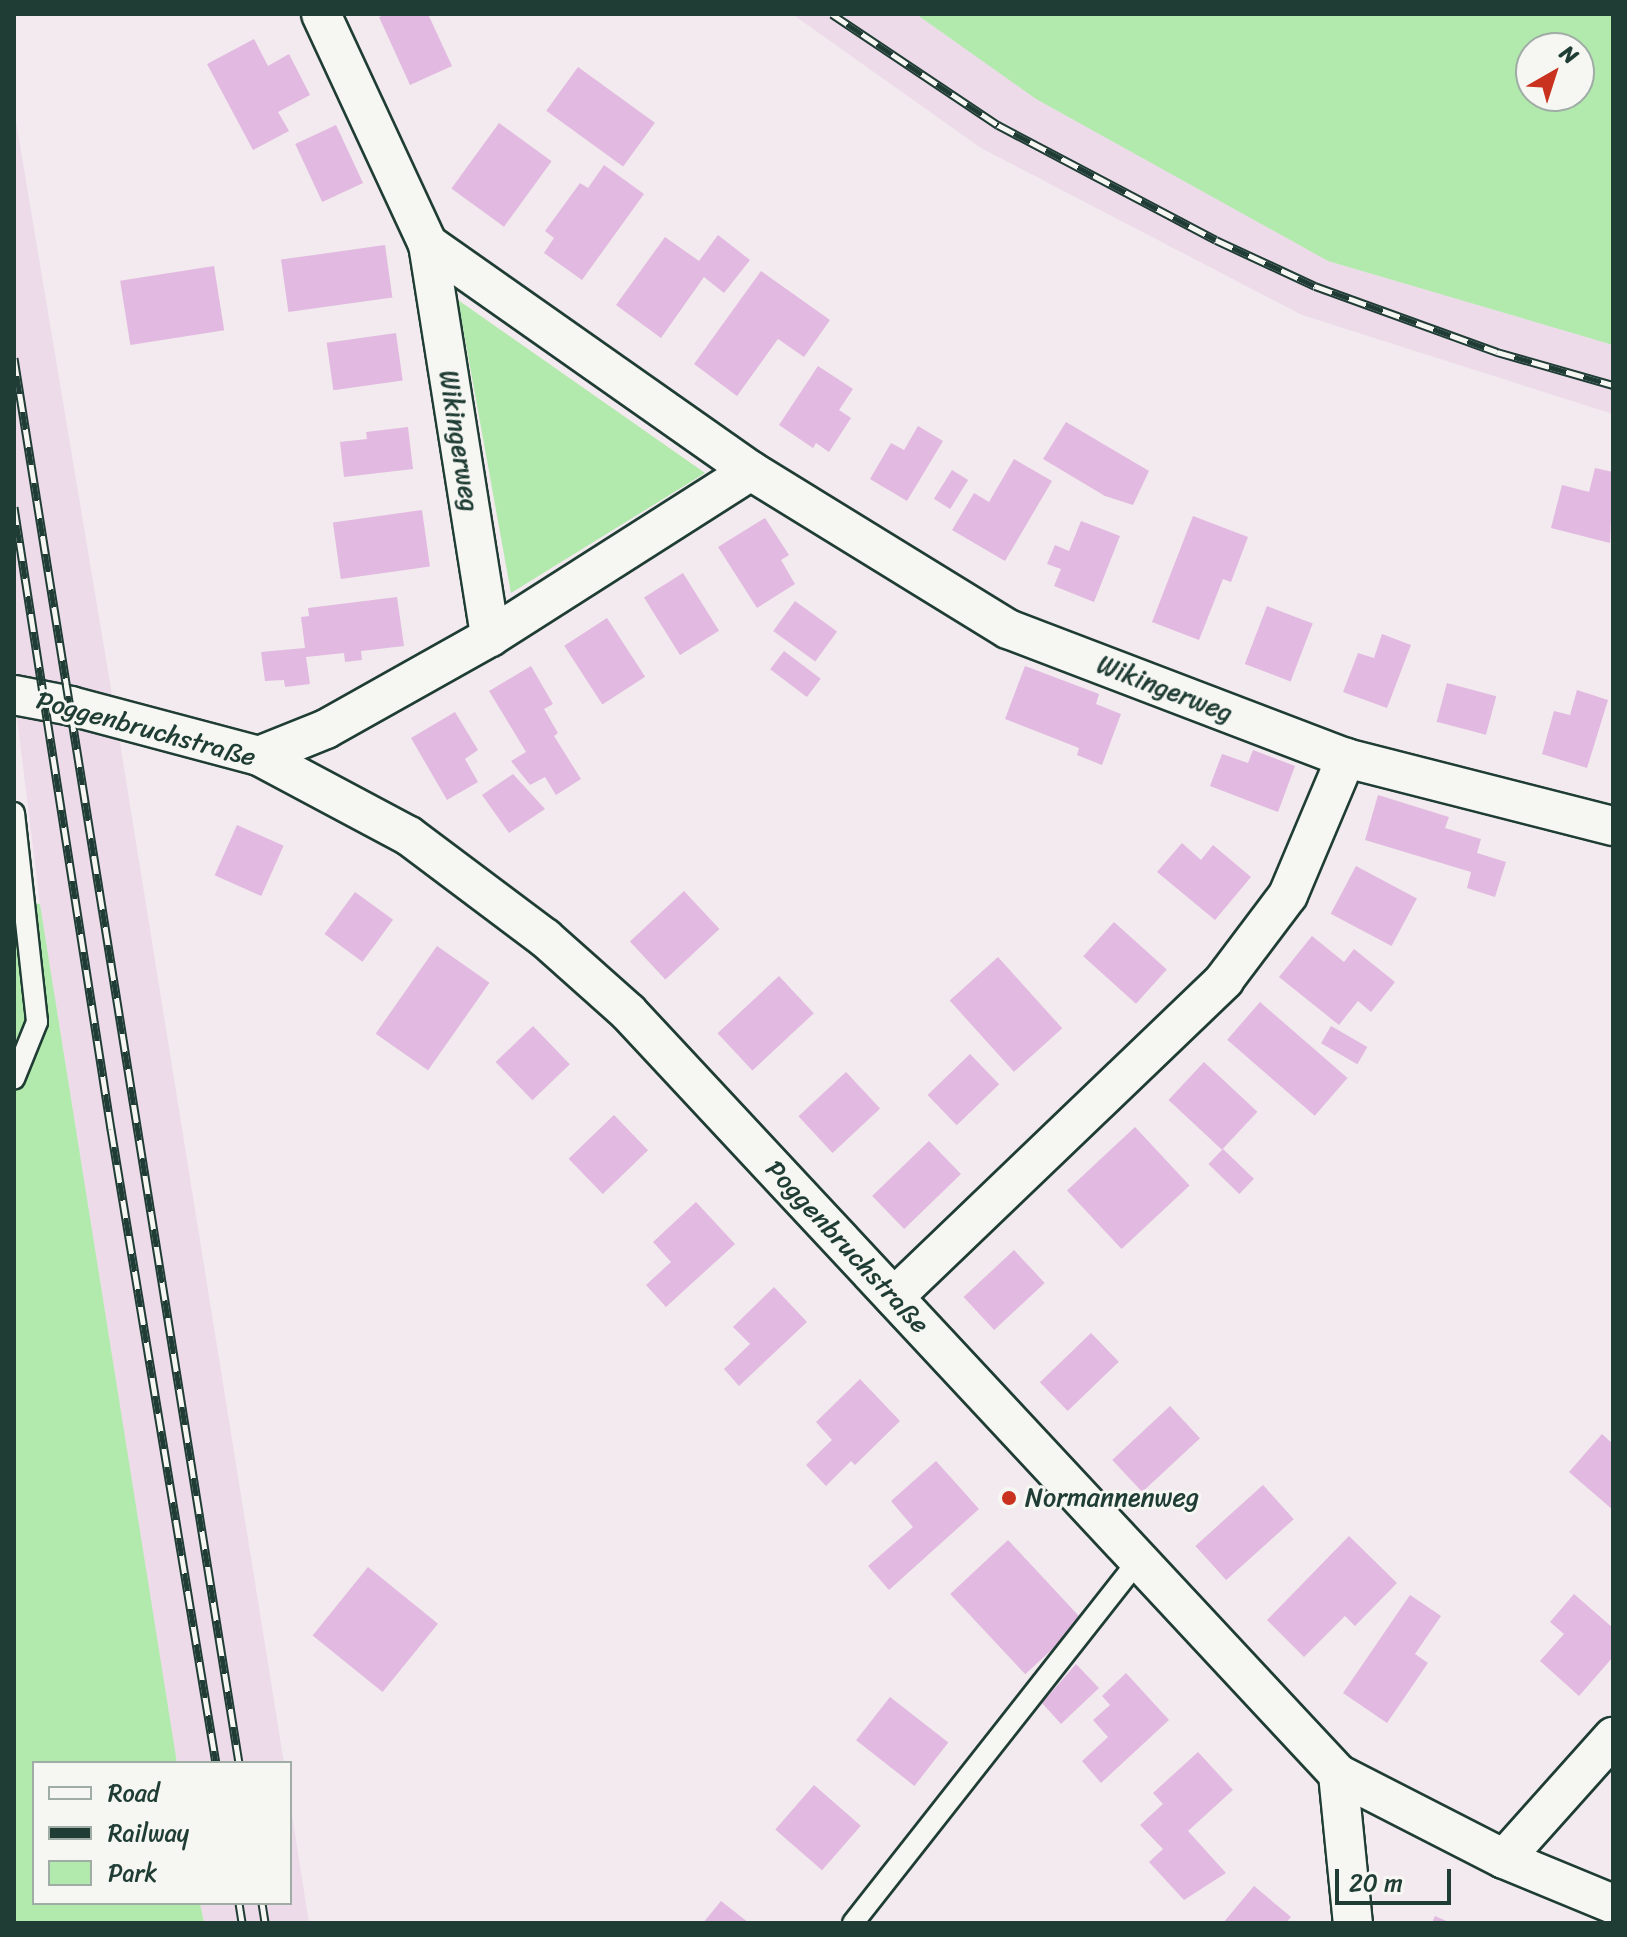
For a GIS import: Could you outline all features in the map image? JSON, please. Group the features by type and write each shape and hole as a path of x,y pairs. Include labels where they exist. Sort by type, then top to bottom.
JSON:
{"street":[{"name":"Wikingerweg","path":"321,14 428,244 490,637"},
{"name":"Wikingerweg","path":"428,244 751,471 1008,629 1346,758 1613,826"},
{"path":"259,756 326,729 490,637 751,471"},
{"name":"Poggenbruchstraße","path":"14,695 71,706 259,756 409,836 545,938 628,1012 1338,1774 1504,1859 1613,1904"},
{"path":"894,1297 1224,980 1288,895 1346,758"},
{"path":"1504,1859 1613,1737"},
{"path":"1338,1774 1353,1923"}],"lane":[{"path":"14,813 37,1022 14,1079"},
{"path":"853,1923 1139,1560"}],"shaded area":[{"path":"792,14 916,14 1036,99 1328,261 1613,345 1613,414 1302,315 981,148"},
{"path":"14,109 121,749 284,1761 177,1761 40,904 14,694"},
{"path":"292,1815 309,1923 204,1923 200,1905 292,1905"}],"green space":[{"path":"916,14 1613,14 1613,345 1328,261 1036,99"},
{"path":"458,300 705,473 511,593"},
{"path":"14,900 40,904 177,1761 32,1761 32,1905 200,1905 204,1923 14,1923"}],"building":[{"path":"387,14 428,14 452,66 410,85 379,17"},
{"path":"254,39 268,66 289,54 310,95 278,112 289,131 253,150 207,64"},
{"path":"578,67 655,123 623,167 546,111"},
{"path":"499,123 552,161 504,227 451,189"},
{"path":"336,125 363,183 322,202 295,144"},
{"path":"604,165 644,194 582,280 544,253 554,238 545,231 580,183 588,188"},
{"path":"718,235 750,260 724,293 704,277 661,338 616,305 665,237 699,261"},
{"path":"385,245 392,297 288,312 281,260"},
{"path":"214,266 224,330 130,345 120,281"},
{"path":"761,271 830,320 804,357 778,339 737,396 694,364"},
{"path":"396,333 403,381 333,390 327,343"},
{"path":"818,366 853,389 839,410 851,418 829,452 816,443 813,448 779,425"},
{"path":"1066,422 1149,471 1133,505 1105,496 1043,459"},
{"path":"918,426 943,441 907,501 870,479 891,443 904,450"},
{"path":"408,427 413,469 344,477 340,442 367,439 366,432"},
{"path":"1014,459 1052,481 1005,561 952,530 974,493 989,502"},
{"path":"1595,468 1613,472 1610,543 1551,528 1562,485 1589,492"},
{"path":"952,470 968,480 950,509 934,499"},
{"path":"422,510 430,566 341,579 333,523"},
{"path":"1193,516 1248,537 1231,582 1223,579 1199,640 1152,622"},
{"path":"765,518 789,555 781,560 795,584 757,608 718,547"},
{"path":"1081,521 1120,536 1094,602 1054,586 1061,569 1047,564 1055,545 1069,551"},
{"path":"683,573 719,631 680,655 644,597"},
{"path":"397,597 404,646 361,651 362,660 345,662 344,653 306,657 310,684 285,687 284,680 265,681 261,652 305,648 301,617 309,616 308,608"},
{"path":"795,601 837,632 815,661 773,631"},
{"path":"1267,606 1313,624 1291,681 1245,664"},
{"path":"607,618 645,677 602,704 564,646"},
{"path":"1382,634 1411,645 1387,708 1343,692 1358,653 1374,658"},
{"path":"784,651 821,679 807,697 770,669"},
{"path":"531,666 553,704 544,709 558,733 554,736 581,779 556,795 545,777 530,785 511,761 526,752 489,691"},
{"path":"1025,666 1099,694 1096,704 1121,714 1102,765 1077,755 1079,748 1005,719"},
{"path":"1447,683 1496,696 1486,735 1437,722"},
{"path":"1577,690 1608,700 1587,768 1542,754 1554,711 1570,715"},
{"path":"455,712 478,750 465,759 478,782 447,800 411,738"},
{"path":"1253,750 1295,766 1278,812 1210,786 1222,754 1248,763"},
{"path":"513,774 545,809 509,833 482,795"},
{"path":"1378,795 1449,817 1445,828 1481,839 1477,853 1506,862 1495,897 1467,888 1471,872 1365,840"},
{"path":"237,825 284,846 261,896 215,875"},
{"path":"1182,843 1201,860 1213,845 1251,877 1215,920 1157,872"},
{"path":"1356,866 1417,898 1392,946 1331,914"},
{"path":"684,891 719,929 665,979 630,941"},
{"path":"355,892 393,920 362,962 324,934"},
{"path":"1114,922 1167,970 1136,1004 1083,956"},
{"path":"1312,936 1344,962 1354,949 1395,982 1371,1012 1358,1001 1339,1025 1279,977"},
{"path":"437,946 489,983 428,1070 376,1034"},
{"path":"998,957 1062,1028 1014,1072 950,1000"},
{"path":"779,976 814,1013 752,1071 718,1033"},
{"path":"1260,1002 1348,1078 1315,1116 1227,1040"},
{"path":"533,1026 570,1064 532,1100 496,1062"},
{"path":"1331,1026 1367,1047 1357,1064 1321,1043"},
{"path":"970,1054 999,1084 957,1125 928,1095"},
{"path":"1204,1062 1257,1112 1222,1150 1169,1100"},
{"path":"846,1072 880,1109 833,1153 798,1116"},
{"path":"614,1115 648,1150 603,1194 569,1159"},
{"path":"1135,1127 1190,1186 1122,1249 1067,1190"},
{"path":"929,1141 961,1174 904,1229 872,1196"},
{"path":"1223,1149 1254,1179 1239,1194 1208,1164"},
{"path":"696,1202 735,1244 666,1307 646,1285 671,1262 653,1242"},
{"path":"1014,1250 1045,1283 994,1330 964,1297"},
{"path":"774,1287 807,1322 739,1386 724,1369 750,1344 733,1327"},
{"path":"1091,1333 1119,1362 1068,1411 1040,1382"},
{"path":"860,1379 900,1421 855,1465 851,1461 826,1486 806,1465 832,1440 816,1422"},
{"path":"1170,1406 1200,1438 1142,1492 1112,1460"},
{"path":"1602,1434 1613,1444 1613,1510 1569,1472"},
{"path":"936,1461 979,1509 889,1590 868,1566 913,1527 891,1501"},
{"path":"1263,1485 1294,1519 1226,1580 1195,1546"},
{"path":"1349,1536 1397,1583 1355,1626 1345,1616 1304,1657 1267,1620"},
{"path":"1008,1540 1083,1620 1025,1674 950,1594"},
{"path":"368,1567 438,1624 383,1692 313,1635"},
{"path":"1574,1594 1613,1628 1613,1657 1579,1696 1540,1661 1564,1634 1550,1622"},
{"path":"1410,1595 1441,1616 1415,1654 1428,1663 1387,1723 1343,1693"},
{"path":"1076,1664 1099,1688 1061,1724 1042,1703"},
{"path":"1126,1673 1169,1720 1101,1783 1082,1761 1108,1737 1093,1720 1110,1705 1102,1696"},
{"path":"890,1697 948,1743 914,1786 856,1740"},
{"path":"1198,1752 1233,1790 1188,1831 1226,1873 1184,1900 1149,1862 1163,1849 1140,1825 1163,1804 1153,1793"},
{"path":"814,1785 861,1826 822,1870 775,1830"},
{"path":"1254,1886 1291,1917 1286,1923 1223,1923"},
{"path":"721,1901 749,1923 703,1923"},
{"path":"1435,1916 1451,1923 1432,1923"}],"railway":[{"path":"832,14 998,125 1216,240 1315,286 1497,352 1613,385"},
{"path":"14,358 239,1761"},
{"path":"14,507 111,1129 216,1761"},
{"path":"239,1905 242,1923"},
{"path":"262,1905 265,1923"}],"place":[{"name":"Normannenweg","path":"1009,1498"}]}
